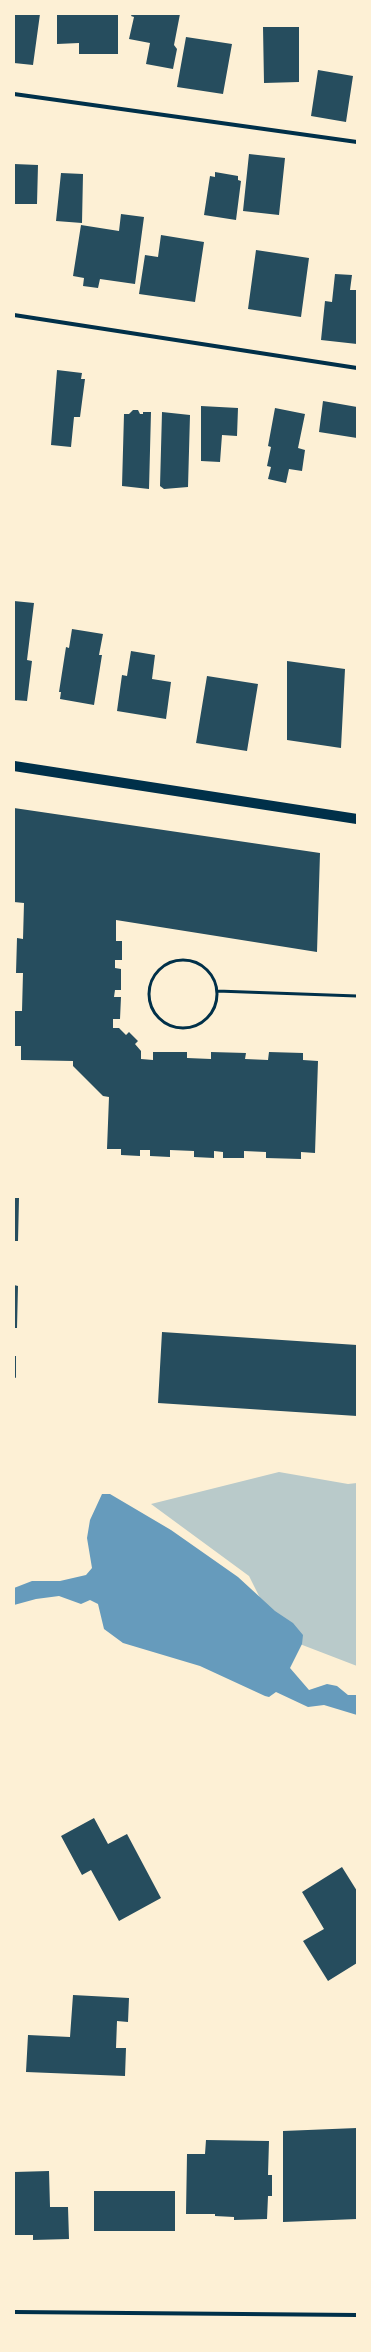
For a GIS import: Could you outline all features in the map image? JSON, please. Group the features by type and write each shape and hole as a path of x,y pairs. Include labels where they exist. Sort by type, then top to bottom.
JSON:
{"main road":[{"path":"14,766 357,819"}],"street":[{"path":"14,94 357,142"},
{"path":"14,315 357,368"},
{"path":"14,2312 357,2314"}],"lane":[{"path":"180,960 200,965 209,972 217,991 216,1002 211,1013 203,1022 192,1027 181,1028 169,1025 160,1019 153,1009 150,998 150,987 154,977 161,969 180,960"},
{"path":"217,991 357,996"}],"shaded area":[{"path":"279,1472 348,1484 357,1483 357,1666 279,1636 249,1576 151,1504"}],"water":[{"path":"102,1494 110,1494 171,1530 238,1577 275,1611 293,1623 303,1635 302,1644 290,1668 309,1690 327,1684 337,1686 348,1695 357,1695 357,1715 324,1705 308,1707 276,1692 269,1697 265,1696 200,1666 123,1643 104,1629 98,1604 90,1600 81,1604 59,1596 36,1599 14,1605 14,1588 32,1581 60,1581 86,1575 92,1568 87,1538 90,1520"}],"building":[{"path":"14,14 40,14 33,65 14,63"},
{"path":"57,14 118,14 118,54 79,54 79,43 57,44"},
{"path":"132,14 180,14 174,45 177,49 173,69 146,64 150,43 129,39 134,17 131,16"},
{"path":"263,27 299,27 299,82 264,83"},
{"path":"186,37 232,44 223,94 177,87"},
{"path":"318,70 353,76 346,122 311,116"},
{"path":"249,154 285,158 279,215 243,211"},
{"path":"14,164 38,165 37,204 14,204"},
{"path":"215,172 238,176 238,180 241,181 236,220 204,215 210,176 215,177"},
{"path":"61,173 83,174 82,223 56,221"},
{"path":"121,214 144,217 135,284 100,279 98,288 83,286 84,278 73,276 81,225 119,231"},
{"path":"161,235 204,242 195,302 139,294 145,255 158,257"},
{"path":"256,250 309,258 301,317 248,309"},
{"path":"335,274 352,275 350,290 357,290 357,344 321,340 325,301 332,302"},
{"path":"57,370 82,373 81,379 85,379 80,417 74,417 71,447 51,445"},
{"path":"323,401 357,407 357,438 319,432"},
{"path":"201,406 238,408 237,436 222,435 220,462 201,461"},
{"path":"275,408 305,414 298,448 305,450 302,471 289,469 286,483 268,479 271,467 267,466 271,447 268,446"},
{"path":"133,410 138,410 140,414 143,414 143,412 151,412 149,489 122,486 124,414 129,414"},
{"path":"162,412 190,415 188,487 164,489 160,486"},
{"path":"14,601 34,603 27,660 32,661 27,701 14,700"},
{"path":"72,629 103,634 99,655 102,655 94,705 60,699 61,692 59,692 66,647 69,648"},
{"path":"131,651 155,655 152,679 171,682 166,719 117,711 122,675 127,676"},
{"path":"287,661 345,669 341,748 287,740"},
{"path":"207,676 258,684 247,751 196,743"},
{"path":"14,808 320,853 317,952 116,920 116,941 122,941 122,960 115,960 115,968 121,969 121,990 115,990 114,997 121,997 120,1019 113,1019 113,1028 119,1028 126,1035 129,1032 138,1041 135,1044 141,1051 141,1059 153,1060 153,1052 187,1052 187,1058 211,1059 211,1052 246,1053 245,1059 268,1060 269,1052 303,1053 303,1060 318,1061 315,1153 301,1152 301,1159 266,1158 266,1152 244,1151 244,1158 223,1158 223,1152 214,1151 214,1158 194,1157 194,1151 170,1150 170,1157 150,1156 150,1150 140,1150 140,1156 121,1155 121,1149 107,1149 109,1097 103,1096 73,1066 73,1061 21,1060 21,1046 14,1046 15,1011 22,1011 23,973 16,973 17,938 23,939 24,903 14,902"},
{"path":"14,1198 19,1198 18,1241 14,1241"},
{"path":"14,1285 18,1286 17,1328 14,1328"},
{"path":"162,1332 357,1345 357,1416 158,1403"},
{"path":"14,1356 16,1356 16,1378 14,1377"},
{"path":"94,1818 108,1844 127,1834 161,1898 119,1921 91,1870 82,1875 61,1836"},
{"path":"342,1867 357,1891 357,1963 328,1981 303,1941 324,1929 302,1892"},
{"path":"73,1995 129,1998 128,2022 117,2021 116,2048 126,2048 125,2076 26,2072 28,2035 70,2037"},
{"path":"357,2128 357,2219 283,2222 283,2131"},
{"path":"206,2140 269,2141 268,2175 272,2175 272,2196 268,2196 267,2219 234,2220 234,2217 215,2216 215,2214 186,2214 187,2154 205,2154"},
{"path":"49,2171 50,2207 68,2207 69,2239 33,2240 33,2235 14,2235 14,2172"},
{"path":"94,2191 175,2191 175,2231 94,2231"}]}
